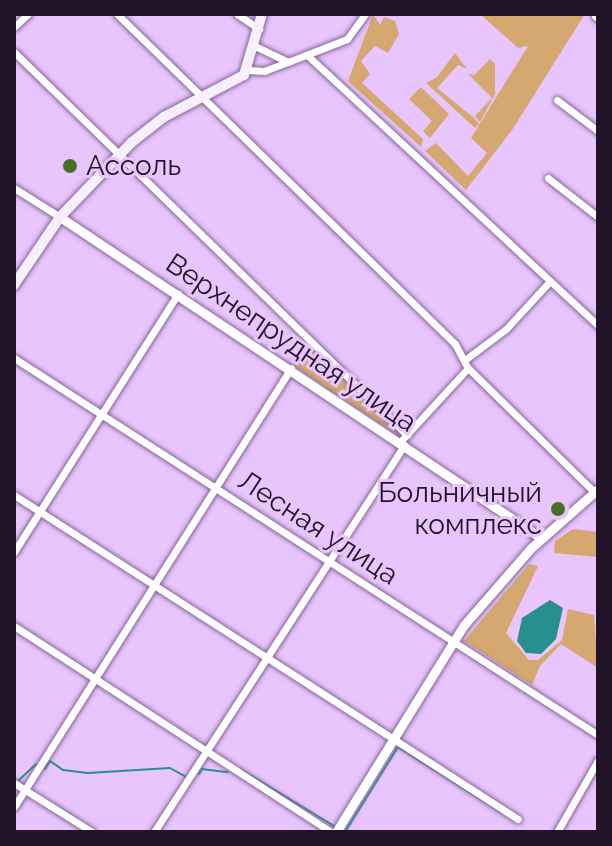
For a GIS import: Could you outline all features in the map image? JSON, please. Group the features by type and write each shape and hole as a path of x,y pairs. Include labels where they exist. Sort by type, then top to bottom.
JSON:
{"main road":[{"path":"14,285 60,217 119,155 164,117 234,83 248,70 262,14"}],"street":[{"path":"14,27 28,14"},
{"path":"14,626 334,832 453,640 541,538 596,491 468,368 466,359 117,14"},
{"path":"237,14 259,29"},
{"path":"248,70 288,62 347,39 365,14"},
{"path":"255,46 288,62"},
{"path":"14,52 404,441"},
{"path":"307,55 598,325"},
{"path":"557,100 598,131"},
{"path":"548,178 598,217"},
{"name":"Верхнепрудная улица","path":"14,188 404,441 541,538"},
{"path":"466,359 506,329 549,282"},
{"path":"14,552 178,294"},
{"name":"Лесная улица","path":"14,358 598,735"},
{"path":"14,807 157,586 291,368"},
{"path":"154,832 404,441 468,368"},
{"path":"14,495 518,819"},
{"path":"557,832 598,760"},
{"path":"14,783 92,832"}],"shaded area":[{"path":"373,14 380,25 384,17 395,21 399,34 388,53 375,46 361,61 370,74 362,83 423,139 421,147 348,81"},
{"path":"480,14 585,14 512,130 466,190 425,151 436,143 468,176 487,153 471,138 528,46 518,48"},
{"path":"455,53 467,69 458,65 437,88 474,118 479,124 475,128 426,83 437,77"},
{"path":"490,59 495,64 495,94 480,122 475,116 492,98 468,74 474,75"},
{"path":"421,87 449,114 430,138 423,131 432,121 409,99"},
{"path":"308,342 402,432 399,436 294,366"},
{"path":"573,529 598,532 598,557 554,553 555,541"},
{"path":"529,564 538,566 506,633 529,660 538,660 562,640 568,609 594,615 598,668 561,644 540,666 532,685 464,641"},
{"path":"550,600 563,608 556,639 541,654 526,653 517,641 522,618"}],"waterway":[{"path":"345,832 398,747 501,812"},
{"path":"45,769 50,761 63,770 88,773 170,768 186,777"},
{"path":"19,780 36,764"},
{"path":"199,774 202,769 228,772"},
{"path":"240,769 334,826"}],"place":[{"name":"Ассоль","path":"70,166"},
{"name":"Больничный комплекс","path":"558,509"}]}
